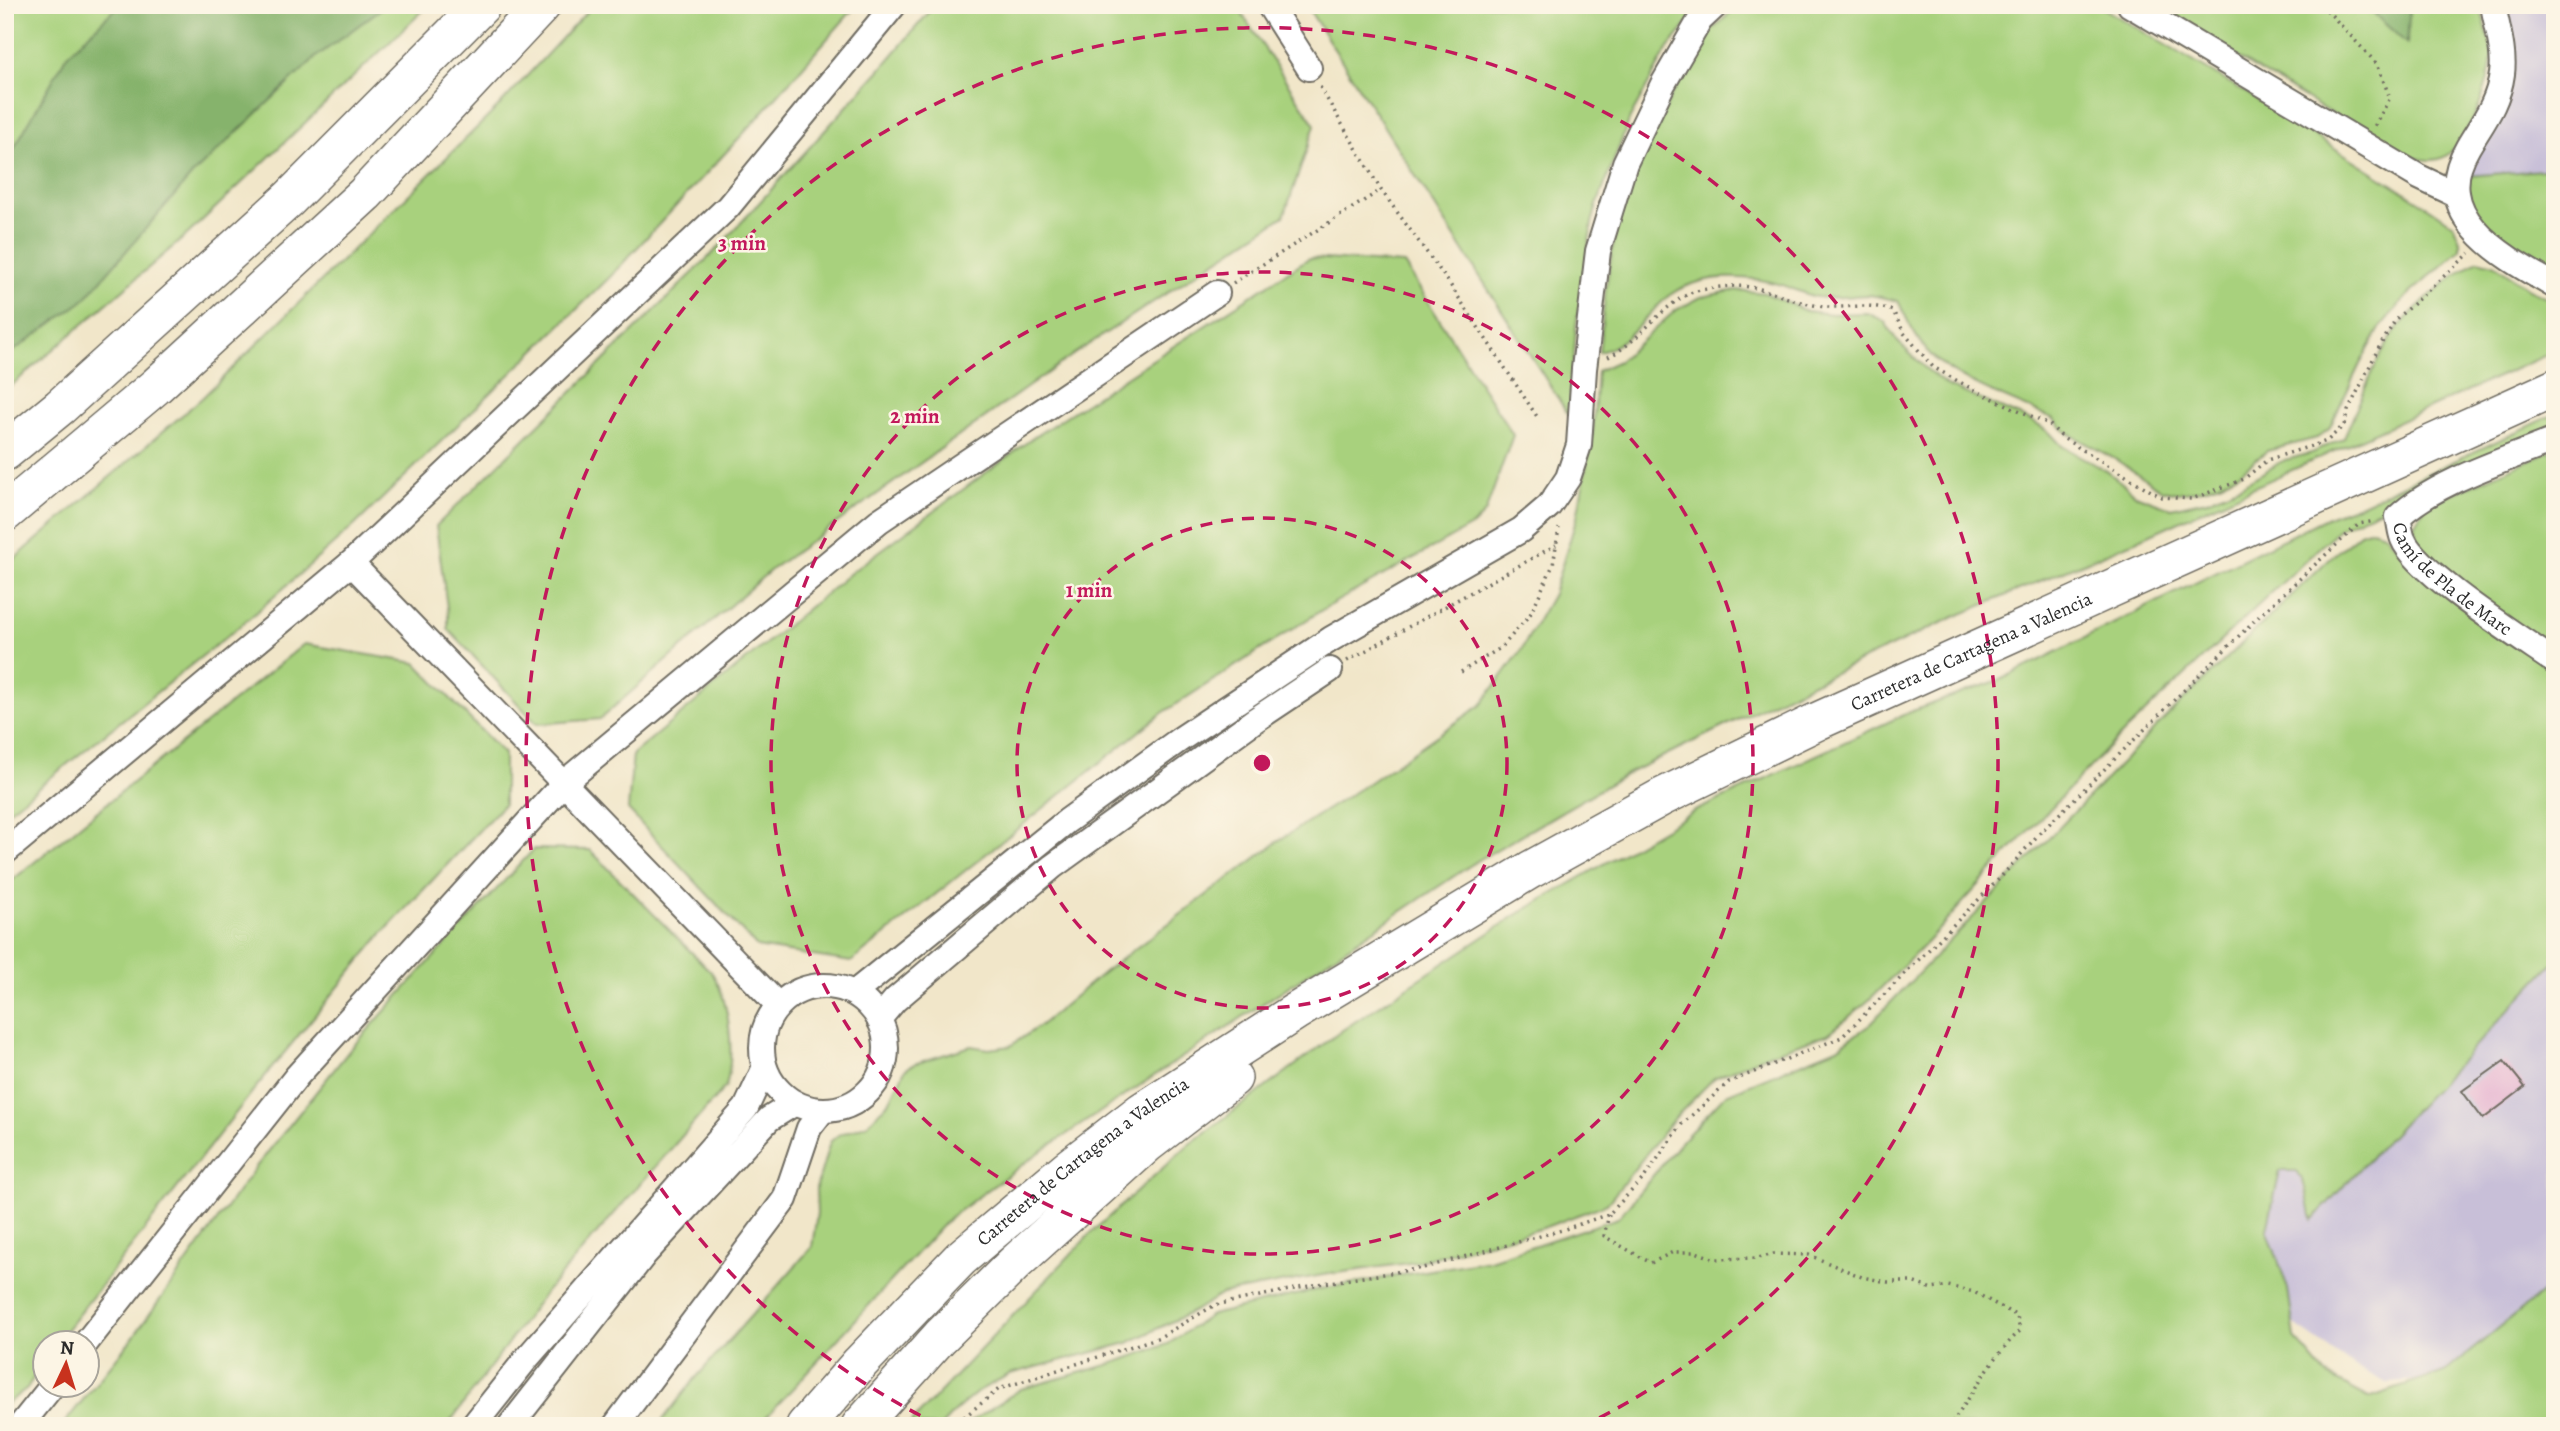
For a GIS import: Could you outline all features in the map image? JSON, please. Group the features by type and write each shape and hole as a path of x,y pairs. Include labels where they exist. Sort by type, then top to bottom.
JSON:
{"highway":[{"path":"5,452 60,407 289,199 482,5"},
{"path":"5,513 155,387 365,194 542,5"},
{"path":"5,538 136,425 155,387"},
{"name":"Carretera de Cartagena a Valencia","path":"805,1426 860,1363 961,1258 1068,1168 1142,1111 1294,1012 1598,830 1818,721 2555,388"},
{"path":"5,431 24,416 60,407"},
{"name":"Carretera de Cartagena a Valencia","path":"860,1426 940,1337 1147,1144 1403,947"}],"lane":[{"path":"5,852 351,563 728,207 894,5"},
{"path":"1269,5 1308,68"},
{"path":"854,993 1067,821 1179,740 1331,639 1521,530 1549,506 1568,478 1579,445 1584,369 1598,251 1625,163 1669,73 1700,20 1717,5"},
{"path":"2130,5 2419,177 2457,195"},
{"path":"2493,5 2502,51 2502,73 2493,108 2459,164 2457,195 2465,218 2485,241 2512,261 2555,286"},
{"path":"95,1330 297,1076 565,782 879,521 1217,293"},
{"name":"Camí de Pla de Marc","path":"2555,440 2415,501 2398,517 2403,540 2426,568 2499,624 2555,662"},
{"path":"351,563 778,1005"},
{"path":"879,1018 895,1000 1052,867 1255,720 1330,670"},
{"path":"814,986 835,986 854,993 870,1006 885,1032 883,1067 874,1085 860,1099 842,1107 823,1110 795,1103 777,1089 764,1069 762,1035 768,1019 778,1005 794,992 814,986"},
{"path":"473,1426 536,1348 746,1108 764,1069"},
{"path":"510,1426 643,1255 769,1119 795,1103"},
{"path":"614,1426 785,1199 809,1128 823,1110"},
{"path":"20,1426 40,1400"}],"path":[{"path":"2322,5 2377,64 2390,98 2364,144"},
{"path":"1308,68 1381,190 1447,280 1538,418"},
{"path":"1217,293 1381,190"},
{"path":"1584,369 1626,349 1675,302 1695,291 1738,284 1766,289 1819,306 1877,305 1893,311 1904,333 1933,367 1972,389 2049,424 2063,438 2161,497 2192,499 2244,479 2267,460 2327,441 2344,425 2378,349 2397,318 2444,273 2485,241"},
{"path":"953,1426 999,1389 1160,1337 1215,1305 1324,1283 1423,1268 1562,1230 1609,1214 1644,1178 1682,1124 1729,1082 1842,1037 2038,835 2255,620 2360,524 2398,517"},
{"path":"1461,672 1502,647 1531,613 1553,565 1561,518"},
{"path":"1330,670 1556,545"},
{"path":"1609,1214 1604,1236 1651,1263 1673,1252 1696,1252 1715,1259 1758,1258 1774,1254 1809,1255 1861,1277 1887,1282 1912,1282 1932,1289 1948,1286 1974,1292 2017,1316 2020,1331 2001,1348 1974,1394 1950,1426"}],"shaded area":[{"path":"2503,5 2555,5 2555,169 2467,176 2491,129"},
{"path":"2555,961 2555,1282 2445,1372 2418,1381 2387,1383 2355,1367 2195,1255 2280,1171 2297,1171 2312,1219"}],"green space":[{"path":"5,5 429,5 189,233 5,391"},
{"path":"119,5 386,5 316,57 192,175 83,301 5,357 5,164 67,55"},
{"path":"593,5 857,5 755,121 609,278 355,525 251,617 5,814 5,567 202,398 498,107"},
{"path":"935,5 1236,5 1315,125 1284,216 1074,354 772,569 600,719 537,724 448,629 436,526 718,248 879,71"},
{"path":"1306,5 1703,5 1668,48 1630,118 1597,205 1576,326 1570,417"},
{"path":"1738,5 2098,5 2250,95 2422,203 2453,224 2460,241 2460,250 2406,297 2382,325 2329,429 2317,438 2267,451 2239,473 2220,483 2177,493 2162,490 2064,430 2054,419 1988,391 1954,373 1929,353 1898,301 1870,295 1818,297 1755,279 1712,279 1673,293 1620,343 1599,352 1606,286 1617,225 1646,150 1672,94 1707,35"},
{"path":"2149,5 2480,5 2491,46 2491,64 2476,113 2459,143 2439,159 2419,159 2387,147"},
{"path":"2364,5 2410,5 2407,44"},
{"path":"2555,169 2555,271 2523,257 2490,235 2468,198 2467,176"},
{"path":"1309,258 1404,264 1513,435 1485,513 1473,525 1325,608 1161,714 851,962 757,947 628,810 633,754 853,571 1034,437"},
{"path":"2478,260 2494,264 2529,289 2555,301 2555,351 2133,542 1952,618 1625,775 1477,861 1040,1152 949,1218 758,1426 658,1426 694,1380 812,1247 817,1213 816,1189 830,1142 838,1135 868,1124 890,1101 905,1070 914,1064 971,1046 989,1049 1010,1046 1284,837 1367,784 1481,705 1520,652 1553,594 1577,517 1593,431 1597,371 1619,361 1676,310 1701,297 1736,290 1765,293 1806,311 1832,314 1868,313 1884,321 1898,342 1948,386 2031,421 2050,433 2062,446 2107,471 2138,496 2171,508 2207,500 2238,487 2285,460 2312,453 2344,438 2376,365 2400,326 2436,290"},
{"path":"2555,414 2555,430 2341,527 2111,745 1928,941 1868,1001 1828,1034 1769,1054 1714,1078 1673,1120 1607,1204 1543,1228 1416,1262 1323,1275 1222,1294 1194,1311 1128,1343 1010,1374 980,1390 941,1426 908,1426 1092,1232 1187,1146 1341,1031 1518,914 1695,811 1912,711 2002,679 2330,516 2362,504"},
{"path":"2555,449 2555,655 2420,550 2414,525 2426,505"},
{"path":"2371,529 2384,533 2419,571 2555,671 2555,961 2312,1220 2305,1188 2297,1171 2280,1171 2267,1229 2288,1289 2295,1338 2326,1375 2369,1398 2445,1372 2555,1282 2555,1426 964,1426 1021,1389 1111,1364 1168,1344 1211,1315 1320,1289 1490,1260 1618,1218 1679,1144 1726,1094 1837,1048 1868,1026 2162,721 2330,558 2360,533"},
{"path":"304,644 416,663 504,754 504,804 381,935 257,1086 66,1330 32,1330 32,1380 27,1388 5,1405 5,886"},
{"path":"534,849 590,850 712,973 723,998 729,1028 730,1059 726,1086 544,1294 447,1426 62,1426 83,1400 102,1400 102,1376 255,1168 349,1051"}],"building":[{"path":"2504,1061 2525,1087 2483,1119 2462,1091"}]}
